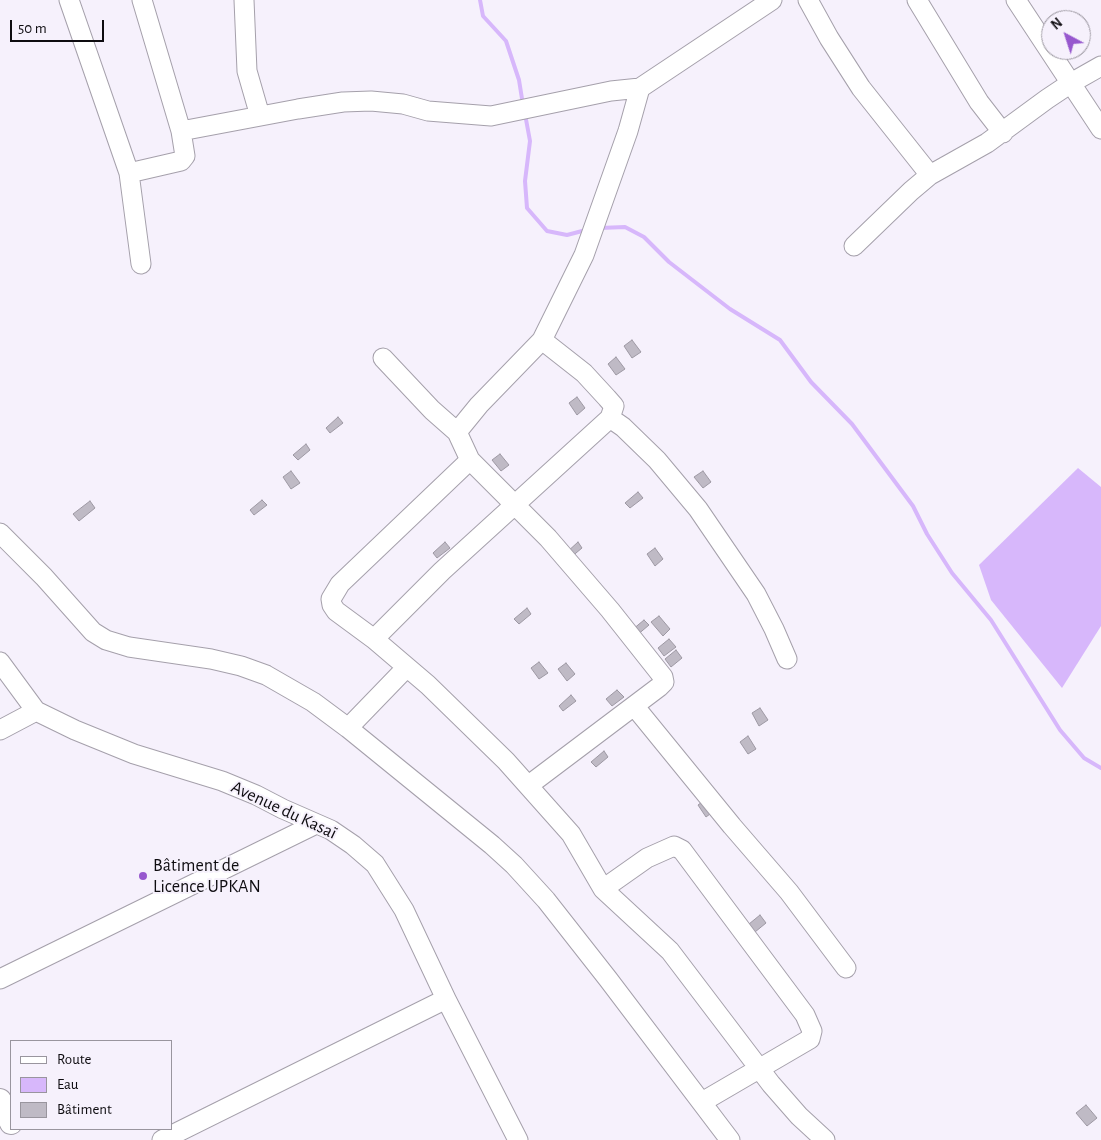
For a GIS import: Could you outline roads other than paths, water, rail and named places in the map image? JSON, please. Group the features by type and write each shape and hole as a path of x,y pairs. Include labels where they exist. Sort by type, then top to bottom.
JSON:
{"main road":[{"path":"0,1100 10,1121"}],"street":[{"path":"69,0 129,173 141,264"},
{"path":"129,173 181,161 185,156 181,131 142,0"},
{"path":"244,0 247,71 260,116"},
{"path":"181,131 343,102 371,101 403,104 428,111 491,116 611,91 640,88 772,0"},
{"path":"808,0 856,81 930,175"},
{"path":"917,0 979,102 1003,133"},
{"path":"1016,0 1101,129"},
{"path":"854,246 930,175 968,156 1071,83 1101,66"},
{"path":"457,432 479,404 542,340 584,255 628,130 640,88"},
{"path":"374,639 442,571 610,418 614,406 601,391 570,361 542,340"},
{"path":"383,358 457,432 470,460 548,538 610,610 663,677 664,682 634,707 529,785"},
{"path":"610,418 623,427 658,460 698,509 756,594 774,629 786,659"},
{"path":"470,460 340,584 331,599 332,605 336,611 374,639 407,667 482,736 529,785 571,834 602,889 670,951 759,1069 799,1116 825,1140"},
{"path":"0,533 44,577 93,632 129,647 211,659 241,666 266,675 313,702 348,728 514,865 546,900 730,1140"},
{"name":"Avenue du Kasaï","path":"0,662 36,712 134,754 222,781 256,795 331,830 353,845 375,864 404,910 446,999 518,1140"},
{"path":"348,728 407,667"},
{"path":"634,707 789,892 846,968"},
{"path":"0,730 36,712"},
{"path":"273,844 283,809"},
{"path":"0,979 316,824"},
{"path":"602,889 648,858 674,846 682,850 805,1014 812,1031 810,1039 702,1102"},
{"path":"162,1140 446,999"}],"water":[{"path":"1078,468 1101,487 1101,626 1062,688 991,600 979,565"}],"waterway":[{"path":"480,0 483,16 506,41 519,80 523,105"},
{"path":"525,114 530,141 525,181 527,208 547,231 567,235 586,230"},
{"path":"600,228 625,227 644,237 669,262 730,309 780,340 811,382 852,424 913,506 927,534 952,573 991,620 1060,730 1084,758 1101,768"}],"place":[{"name":"Bâtiment de Licence UPKAN","path":"143,876"}]}
